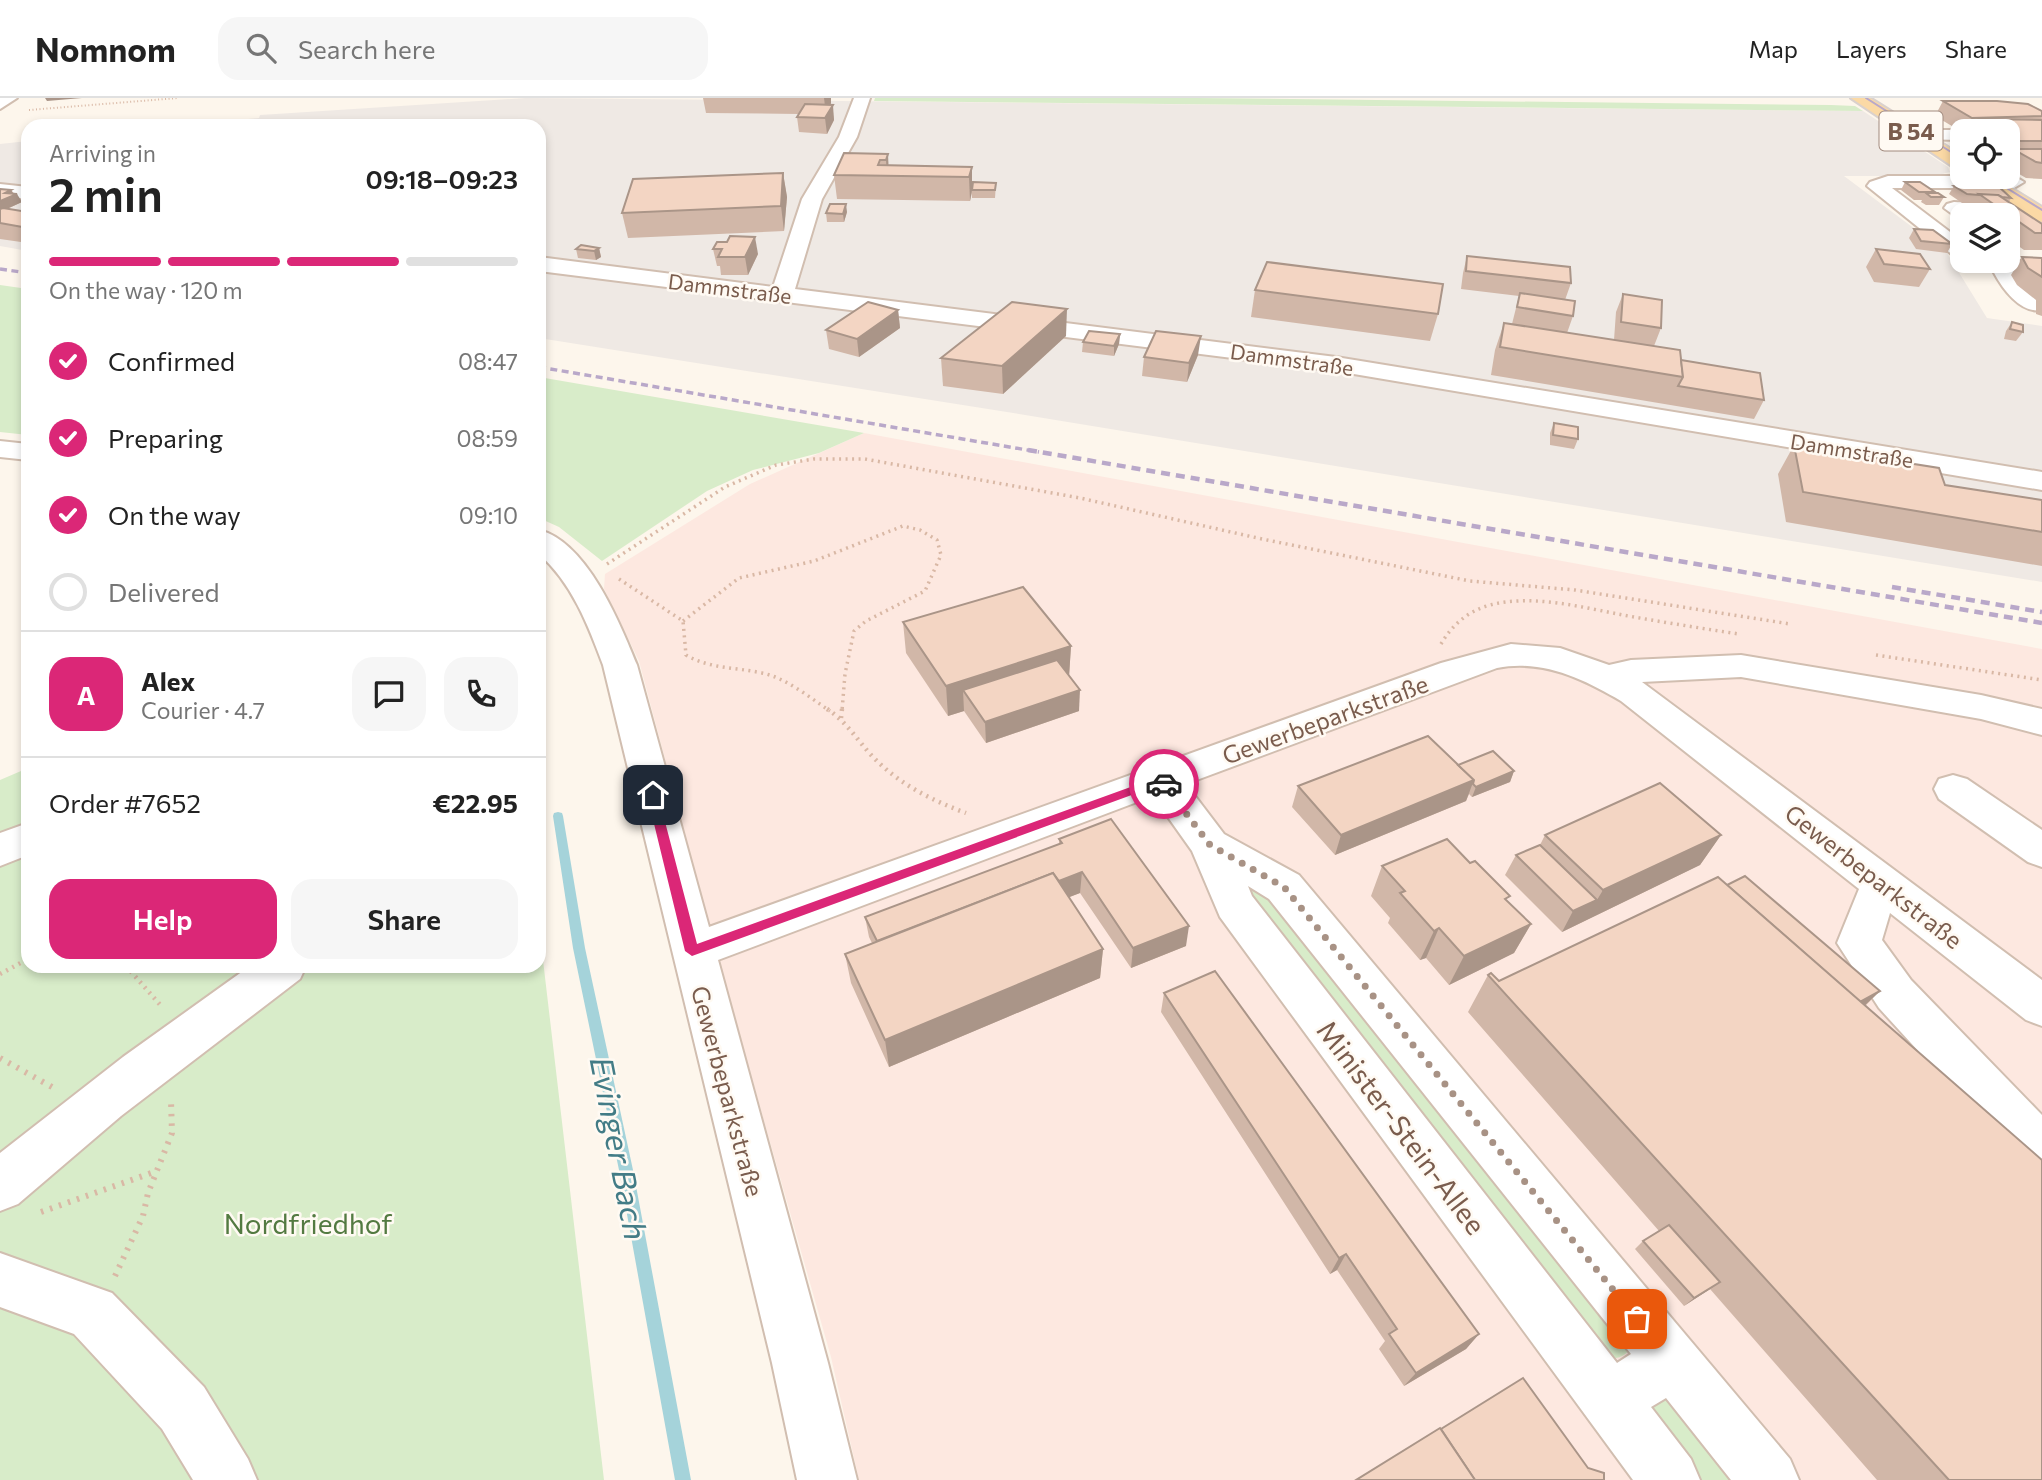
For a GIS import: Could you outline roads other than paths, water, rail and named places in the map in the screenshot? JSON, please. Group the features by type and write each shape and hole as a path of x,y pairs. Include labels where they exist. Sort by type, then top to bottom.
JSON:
{"main road":[{"name":"B 54","path":"1859,98 1950,156"},
{"name":"B 54","path":"1882,98 1950,141"},
{"path":"2017,189 2042,216"}],"street":[{"path":"0,104 9,98"},
{"path":"782,294 812,199 848,138 862,99"},
{"path":"1917,135 1950,135"},
{"path":"1950,182 1897,181 1877,186 1950,242"},
{"path":"0,190 21,192"},
{"path":"2020,251 2042,260"},
{"name":"Dammstraße","path":"546,265 1336,365 2042,481"},
{"path":"2036,304 2013,287 2004,271 2016,266 2042,266"},
{"path":"546,545 566,562 592,575 602,619 620,665 692,951"},
{"name":"Gewerbeparkstraße","path":"827,1480 800,1363 692,951 1454,670 1511,654 1552,657 1608,677 1674,722 2042,1006"},
{"path":"1608,677 1631,671 1741,666 1981,707 2042,722"},
{"name":"Minister-Stein-Allee","path":"1161,780 1210,845 1235,905 1670,1480"},
{"path":"1953,789 2042,851"},
{"path":"0,849 21,841"},
{"name":"Minister-Stein-Allee","path":"1210,845 1284,887 1769,1480"},
{"path":"1892,890 1873,901 1858,943 1895,994 2042,1150"},
{"path":"18,1200 46,1145 274,973"},
{"path":"0,1280 92,1313 183,1408 227,1480"},
{"path":"1609,1400 1672,1362"}],"waterway":[{"name":"Evinger Bach","path":"558,816 579,948 626,1170 683,1480"}],"tram line":[{"path":"1866,98 1950,151"},
{"path":"2008,189 2042,210"}],"railway":[{"path":"0,269 21,272"},
{"path":"546,368 1039,452"},
{"path":"1028,450 2042,623"},
{"path":"1892,587 2042,612"}],"park label":[{"name":"Nordfriedhof","path":"308,1223"}]}
